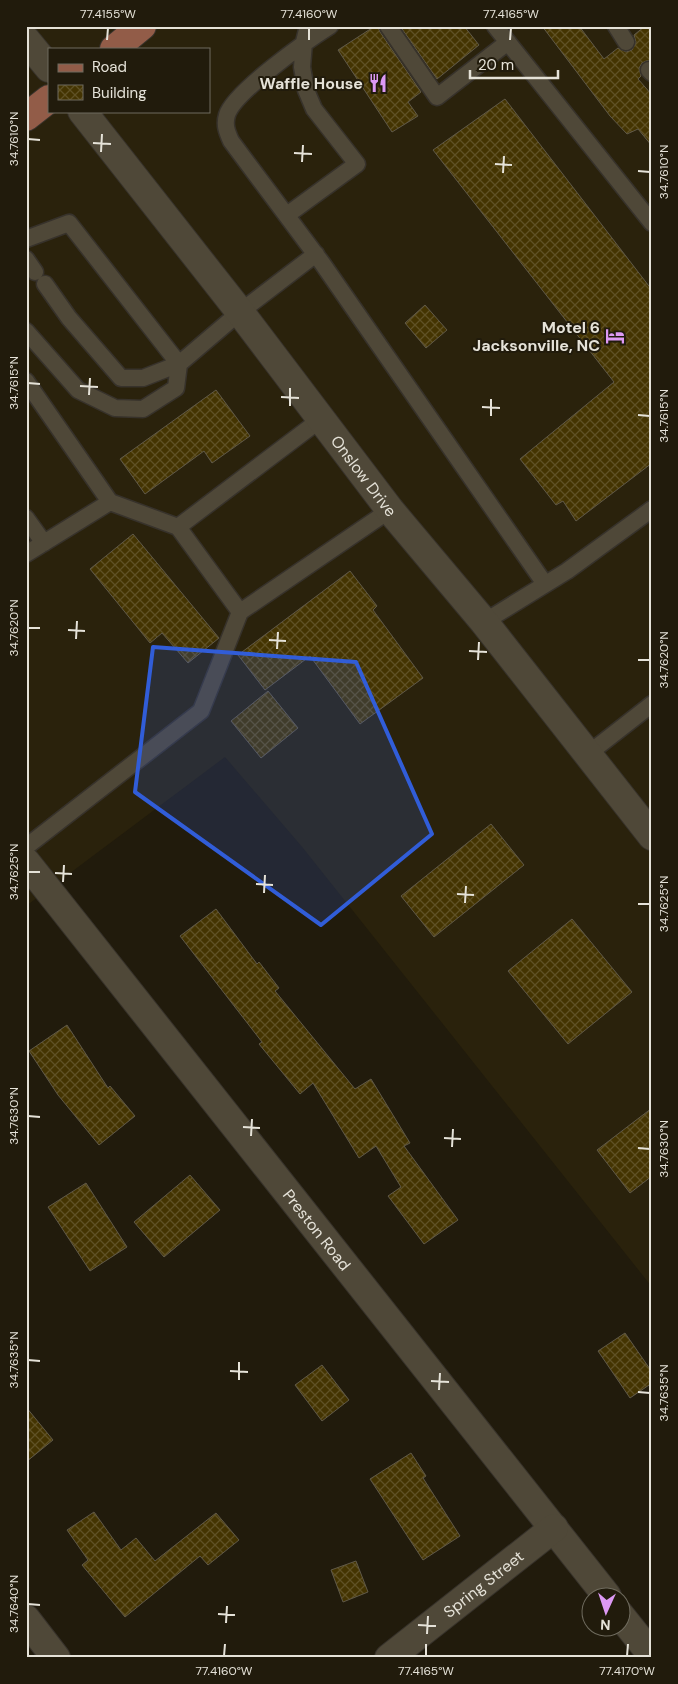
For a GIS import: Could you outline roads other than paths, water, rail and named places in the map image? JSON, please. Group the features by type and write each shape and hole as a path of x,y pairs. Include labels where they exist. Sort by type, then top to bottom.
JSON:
{"main road":[{"path":"115,48 142,26"},
{"path":"26,117 48,100"}],"street":[{"path":"26,40 48,67"},
{"name":"Onslow Drive","path":"83,112 240,312 390,510 484,622 652,836"},
{"name":"Preston Road","path":"26,862 598,1586"},
{"name":"Spring Street","path":"389,1658 554,1528"},
{"path":"26,1620 56,1658"},
{"path":"630,1628 652,1655"}],"lane":[{"path":"287,215 357,164 314,109 306,90 302,67 304,42 308,26"},
{"path":"330,26 304,42 240,96 227,114 226,129 231,141 316,254 545,584"},
{"path":"388,26 437,97 508,42"},
{"path":"495,26 652,223"},
{"path":"616,26 626,42"},
{"path":"26,239 70,223 179,364 176,388 143,408 115,408 78,390 26,330"},
{"path":"35,272 68,318 121,378 143,378 179,364 240,312 316,254"},
{"path":"26,381 110,502 178,527 240,612"},
{"path":"178,527 321,419"},
{"path":"26,554 110,502"},
{"path":"484,622 567,571 652,508"},
{"path":"26,847 201,711 240,612 390,510"},
{"path":"26,518 44,544"},
{"path":"588,754 651,708"}],"place":[{"name":"Waffle House","path":"378,83"},
{"name":"Motel 6 Jacksonville, NC","path":"615,336"}]}
